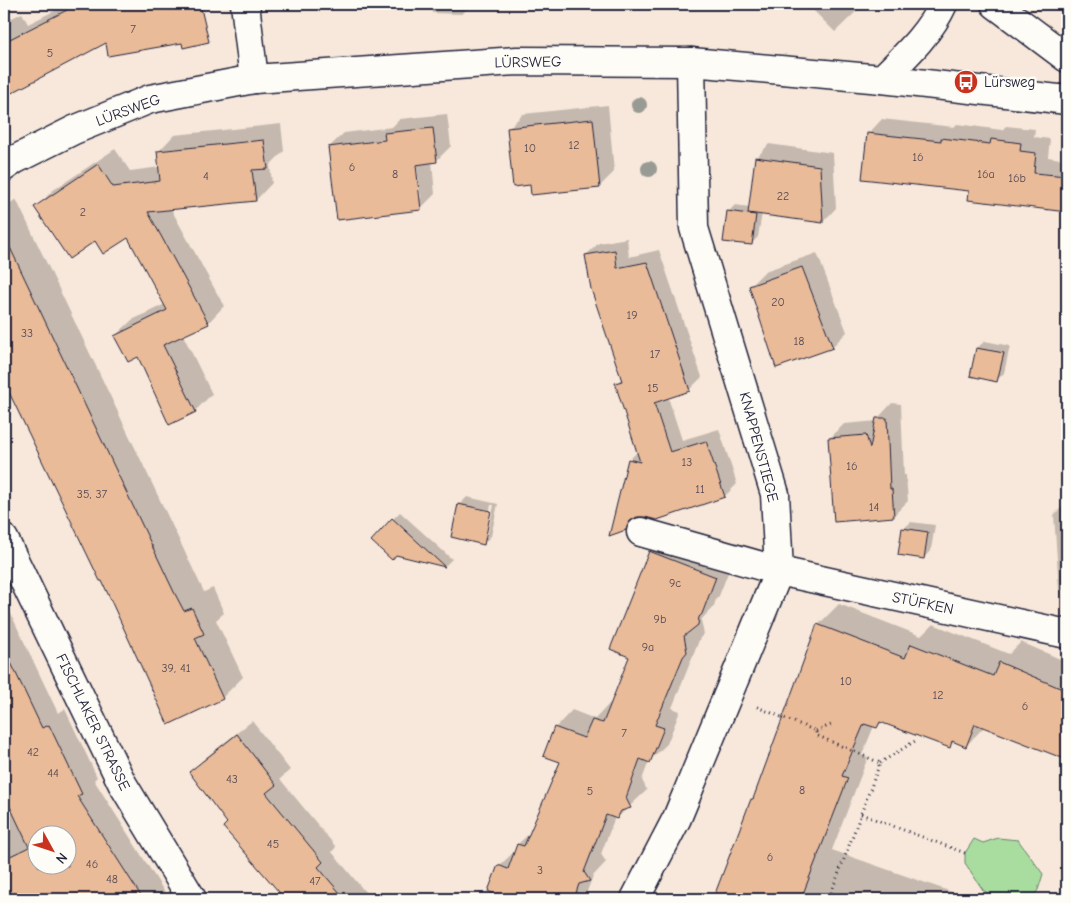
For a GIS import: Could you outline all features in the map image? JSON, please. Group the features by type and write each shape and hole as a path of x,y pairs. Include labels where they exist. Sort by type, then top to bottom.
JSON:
{"street":[{"path":"245,4 254,79"},
{"path":"882,80 911,50 937,17 943,4"},
{"path":"995,4 1067,58"},
{"name":"LÜRSWEG","path":"4,167 14,160 74,130 150,99 254,79 517,61 691,62 1067,100"},
{"name":"KNAPPENSTIEGE","path":"634,899 678,818 779,571 775,494 694,228 691,62"},
{"name":"STÜFKEN","path":"641,532 779,571 1067,634"},
{"name":"FISCHLAKER STRASSE","path":"4,539 122,783 192,899"}],"path":[{"path":"729,695 816,731 816,735 880,763"},
{"path":"816,731 831,724"},
{"path":"829,899 880,763 915,741"},
{"path":"861,814 965,852"}],"green space":[{"path":"998,838 1018,840 1043,874 1038,890 1031,899 997,899 983,890 965,863 965,853 974,839 983,843"}],"building":[{"path":"65,4 200,4 209,42 183,48 182,43 108,56 106,43 4,97 4,42 67,10"},
{"path":"593,119 600,188 531,195 530,185 513,187 507,128"},
{"path":"433,128 437,162 416,165 421,210 337,220 328,147 385,140 384,133"},
{"path":"867,133 941,141 941,138 990,144 991,139 1021,143 1020,151 1036,153 1034,173 1067,176 1067,212 968,200 969,191 862,179"},
{"path":"264,140 268,169 252,170 256,201 148,212 209,324 163,345 196,412 169,425 138,357 128,362 114,336 167,310 128,238 103,254 95,241 69,259 34,207 98,164 113,187 160,181 157,151"},
{"path":"755,157 820,166 823,223 748,213"},
{"path":"727,211 756,215 752,245 723,242"},
{"path":"4,235 174,592 184,611 192,608 204,634 195,638 223,699 168,725 102,581 100,581 4,382"},
{"path":"615,250 617,268 647,262 690,391 654,403 670,452 706,441 725,497 657,520 637,517 630,521 626,530 609,536 628,459 640,462 615,383 622,381 591,289 585,255"},
{"path":"802,267 833,348 776,368 749,286"},
{"path":"976,348 1004,353 997,382 970,376"},
{"path":"876,418 887,418 890,489 892,489 894,517 834,522 828,438 866,435 870,448"},
{"path":"458,504 491,511 484,545 451,537"},
{"path":"392,518 445,567 396,555 392,560 371,541"},
{"path":"902,528 928,532 924,559 898,555"},
{"path":"649,551 716,577 702,614 699,617 698,625 684,636 687,652 683,657 655,725 664,728 650,763 640,759 626,798 631,808 621,811 617,819 606,815 584,872 590,881 579,884 574,899 492,899 494,894 488,891 498,865 508,869 517,844 524,846 560,762 543,756 554,727 584,738 592,720 603,723 629,657 610,649"},
{"path":"817,624 905,658 911,644 993,676 999,662 1067,691 1067,760 975,724 966,747 952,741 950,748 880,722 877,728 864,724 842,776 848,778 801,899 713,899 751,799 753,799"},
{"path":"4,648 42,728 49,725 82,794 77,796 143,899 4,899 4,859 28,847 28,876 78,876 78,826 28,826 28,845 4,794"},
{"path":"237,734 276,785 266,793 323,862 318,867 345,899 285,899 223,827 227,823 189,772"}],"place":[{"name":"Lürsweg","path":"966,82"}]}
